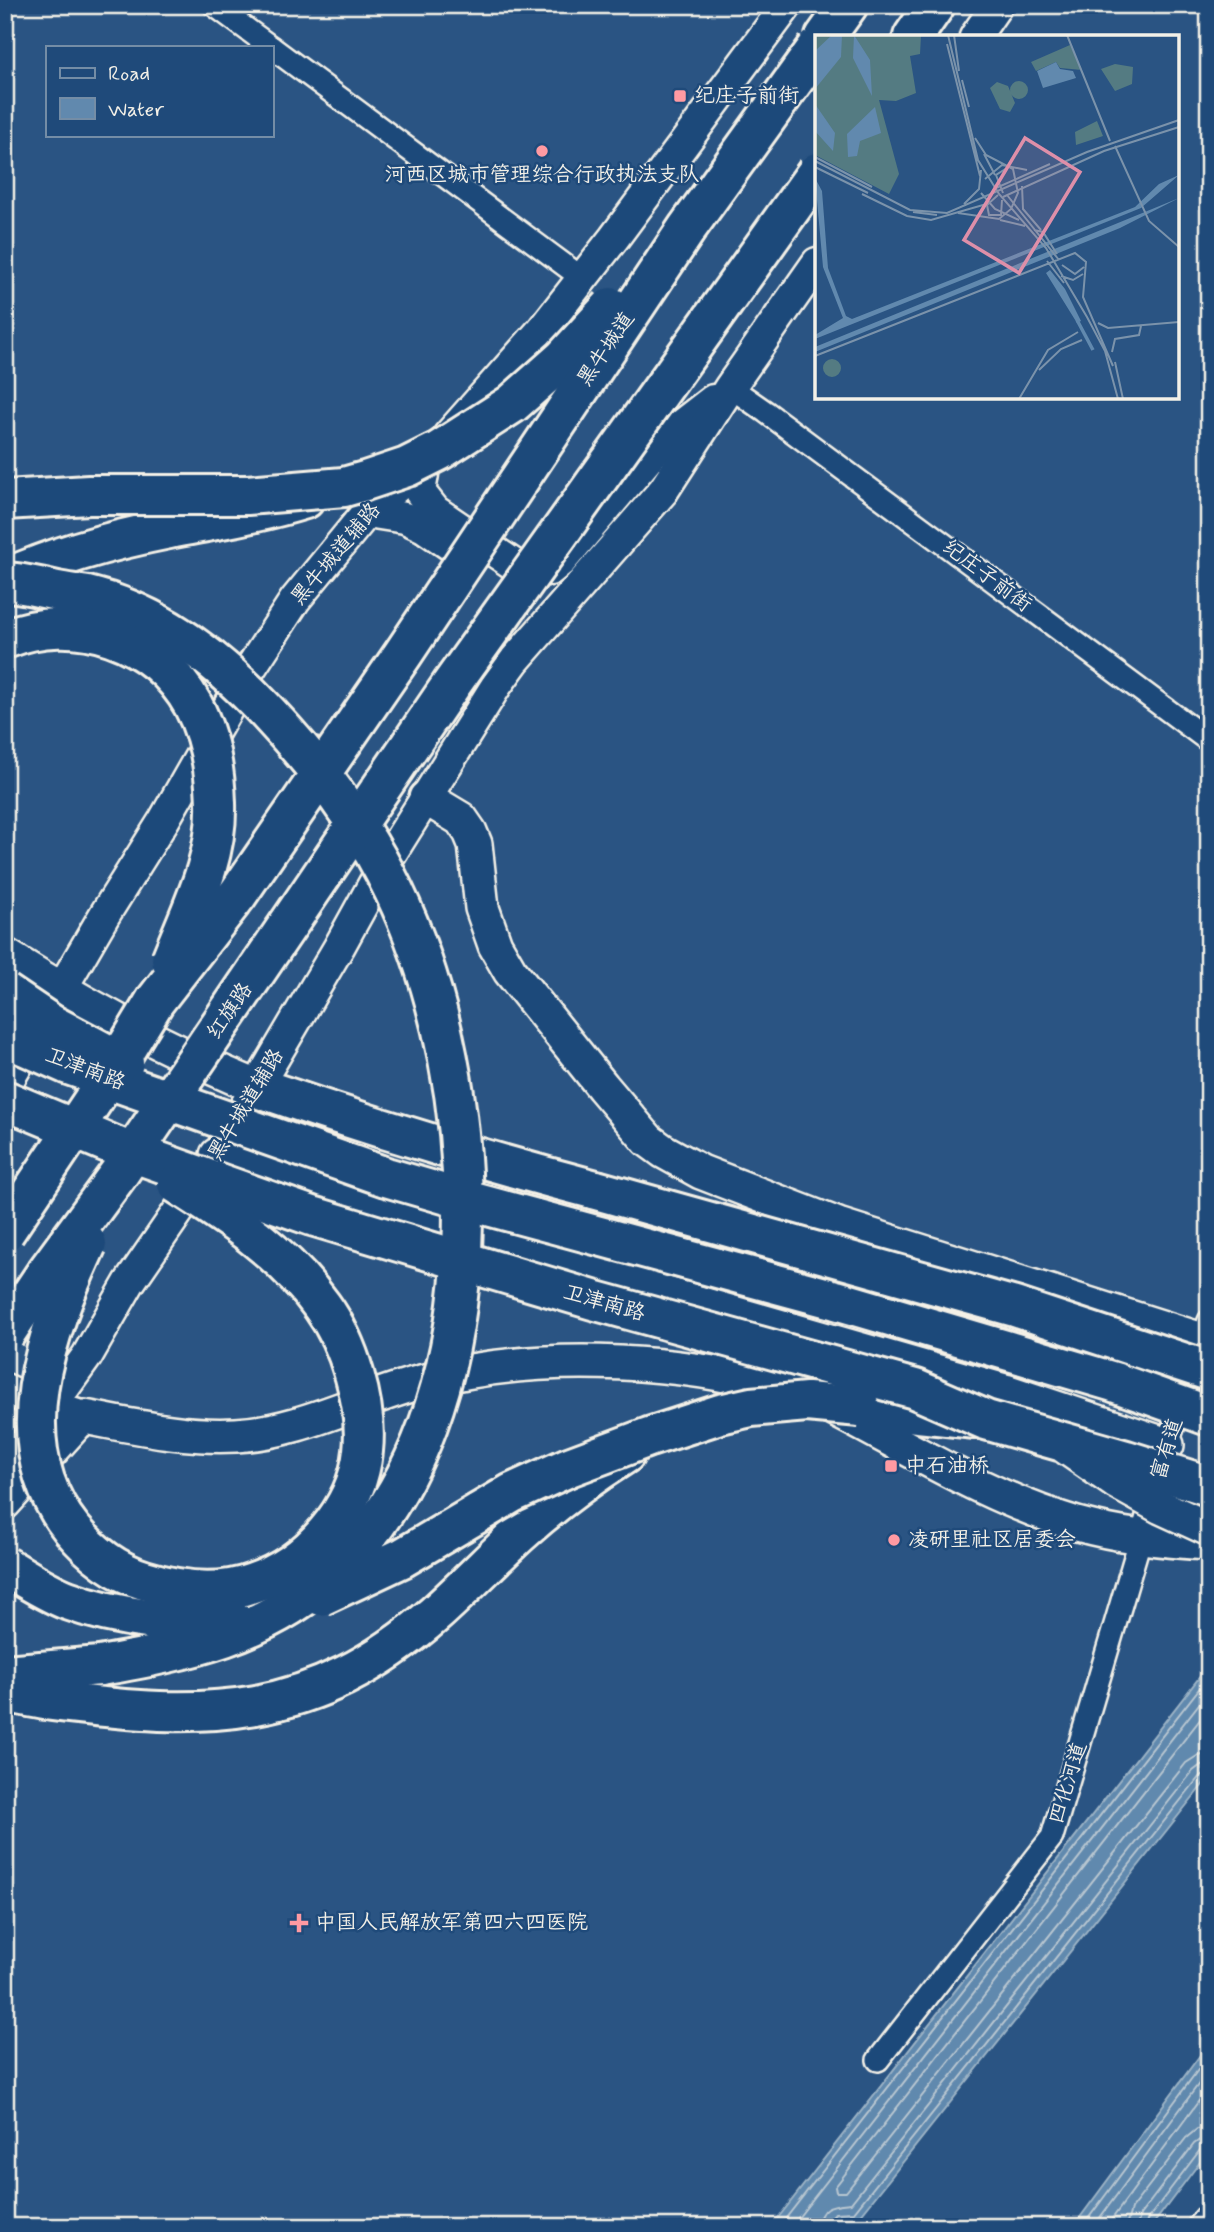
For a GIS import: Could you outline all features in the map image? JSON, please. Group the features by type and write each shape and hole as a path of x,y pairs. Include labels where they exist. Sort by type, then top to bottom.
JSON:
{"highway":[{"path":"826,35 848,5"},
{"path":"914,35 935,5"},
{"name":"黑牛城道","path":"155,1001 238,894 403,654 688,227 815,51"},
{"name":"红旗路","path":"5,1335 120,1160 451,685 815,175"},
{"path":"5,580 36,565 96,546 169,529 355,500 407,467 439,452 512,404 564,358 688,227"},
{"path":"5,500 89,495 247,495 355,500"},
{"path":"5,580 88,596 130,612 177,635 226,671 261,705 325,779 371,850 393,890 415,941 435,1000 458,1115 464,1205 454,1322 428,1426 397,1490 362,1541 333,1573 277,1613 230,1636 174,1653 100,1666 5,1674"},
{"path":"5,639 28,631 65,628 91,630 138,648 168,671 181,686 201,724 211,755 216,804 211,857 155,1001 5,1231"},
{"path":"5,993 51,1024 142,1072 220,1137"},
{"name":"卫津南路","path":"5,1037 220,1137 294,1146 438,1192 836,1300 1114,1382 1209,1416"},
{"path":"257,1087 357,1122 490,1162 596,1189 1015,1307 1207,1344"},
{"name":"卫津南路","path":"5,1100 120,1160 191,1174 347,1226 593,1300 915,1389 995,1405 1056,1441 1209,1486"},
{"path":"120,1160 245,1230 288,1265 324,1308 344,1346 352,1369 364,1432 363,1454 352,1489 338,1516 309,1550 274,1575 250,1585 192,1591 129,1576 84,1544 54,1503 42,1475 37,1449 36,1418 42,1364 61,1304 120,1160"},
{"path":"5,1566 75,1602 106,1611 172,1622 213,1623 278,1612 349,1584 402,1559 512,1493 569,1467 720,1414 785,1403 995,1405"},
{"path":"5,1693 128,1709 219,1711 287,1699 320,1688 357,1670 412,1633 554,1504 649,1437"}],"main road":[{"name":"黑牛城道辅路","path":"5,1086 105,914 164,820 250,669 355,500 425,462 542,330 787,5"},
{"path":"976,35 996,5"},
{"name":"黑牛城道辅路","path":"5,1470 87,1356 220,1137 257,1087 387,860 474,720 516,660 663,491 730,387 815,266"},
{"path":"425,462 420,492 435,511 519,568 550,570 561,561 668,435 730,387"},
{"path":"355,500 424,527 532,602 533,613 516,660"},
{"path":"426,798 461,819 470,832 475,844 482,908 495,945 510,971 603,1087 649,1140 663,1152 701,1172 838,1225 1207,1344"},
{"path":"5,955 62,991 161,1045 257,1087"},
{"path":"220,1137 416,1222 995,1405 1167,1445"},
{"path":"995,1405 1109,1357 1207,1344"},
{"path":"5,1389 84,1417 206,1436 274,1430 424,1381 518,1365 630,1363 692,1370 787,1390 812,1398 971,1481 1034,1509 1078,1524 1142,1538 1209,1544"},
{"path":"5,1504 84,1417"},
{"path":"1056,1441 1116,1482 1209,1529"},
{"path":"1203,2227 1209,2220"}],"street":[{"path":"214,5 270,46"},
{"path":"273,48 582,278"},
{"name":"纪庄子前街","path":"730,387 1209,741"},
{"name":"富有道","path":"1142,1538 1167,1445 1207,1344"},
{"name":"四化河道","path":"878,2060 1052,1837 1142,1538"}],"water":[{"path":"1209,1665 1209,1777 856,2221 838,2219 832,2227 771,2227"},
{"path":"1209,2043 1209,2150 1151,2227 1073,2227"}],"place":[{"name":"纪庄子前街","path":"680,96"},
{"name":"河西区城市管理综合行政执法支队","path":"542,151"},
{"name":"中石油桥","path":"891,1466"},
{"name":"凌研里社区居委会","path":"894,1540"},
{"name":"中国人民解放军第四六四医院","path":"299,1923"}]}
